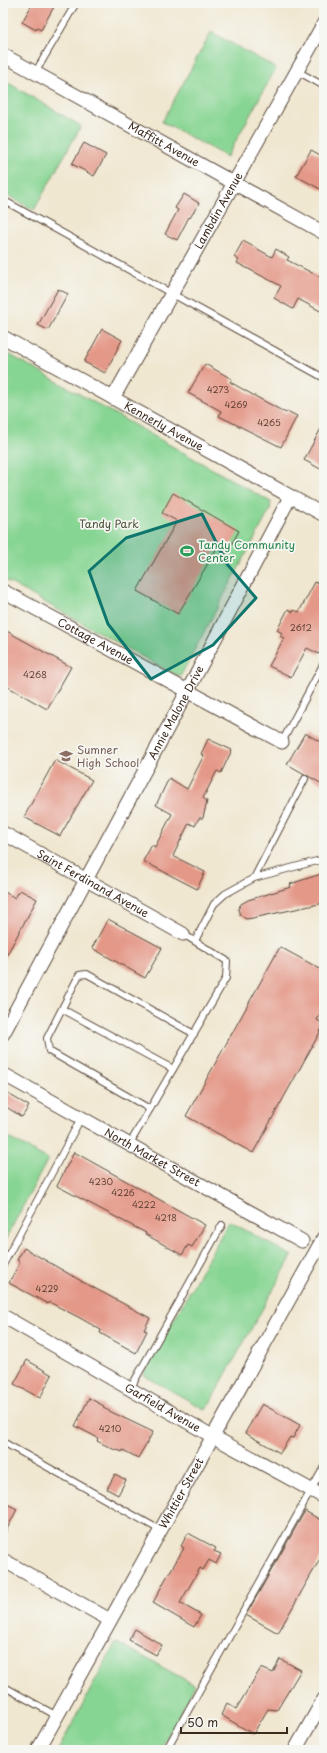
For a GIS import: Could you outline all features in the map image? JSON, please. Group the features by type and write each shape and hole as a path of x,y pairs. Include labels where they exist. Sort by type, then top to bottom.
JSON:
{"street":[{"name":"Lambdin Avenue","path":"113,398 324,22"},
{"name":"Maffitt Avenue","path":"3,55 324,233"},
{"name":"Kennerly Avenue","path":"3,337 324,515"},
{"name":"Annie Malone Drive","path":"3,1034 188,692 290,496"},
{"name":"Cottage Avenue","path":"3,591 282,742"},
{"name":"Saint Ferdinand Avenue","path":"3,833 183,934"},
{"name":"North Market Street","path":"3,1074 302,1241"},
{"name":"Whittier Street","path":"38,1750 324,1237"},
{"name":"Garfield Avenue","path":"3,1316 212,1436 324,1497"},
{"path":"3,1560 110,1620"},
{"path":"295,1750 324,1699"}],"lane":[{"path":"35,73 76,3"},
{"path":"297,71 324,86"},
{"path":"3,200 324,378"},
{"path":"282,742 324,663"},
{"path":"254,878 305,779"},
{"path":"195,941 214,904 225,894 254,878 324,859"},
{"path":"129,1145 226,978 227,961 183,934"},
{"path":"150,1109 49,1051 47,1038 79,975 87,974 194,1034"},
{"path":"62,1009 173,1068"},
{"path":"3,1265 81,1118"},
{"path":"130,1389 222,1225"},
{"path":"3,1442 160,1530"},
{"path":"166,1750 324,1467"},
{"path":"3,1686 57,1716"}],"highlighted area":[{"path":"202,514 227,564 256,598 213,645 151,679 108,624 89,571 126,538"}],"green space":[{"path":"211,32 276,68 227,157 162,122"},
{"path":"5,81 81,126 34,210 3,193 3,84"},
{"name":"Tandy Park","path":"3,351 271,502 270,510 181,675 170,672 3,579"},
{"path":"3,1135 48,1159 3,1244"},
{"path":"229,1221 292,1256 206,1410 143,1375"},
{"path":"116,1642 195,1685 160,1750 58,1750"}],"building":[{"path":"33,3 56,3 41,30 37,28 36,30 22,22"},
{"path":"84,143 106,155 94,176 72,164"},
{"path":"311,150 324,157 324,191 296,176"},
{"path":"184,194 199,203 190,218 189,217 177,240 165,234 178,210 175,208"},
{"path":"243,241 272,257 276,249 289,257 287,260 324,279 324,313 298,299 293,309 274,298 281,286 237,263 239,260 234,257"},
{"path":"58,289 68,294 48,330 38,325"},
{"path":"102,329 122,340 105,373 84,362"},
{"path":"205,364 232,379 230,382 253,395 286,413 287,411 297,416 281,447 219,416 221,411 188,393"},
{"path":"324,423 324,471 304,460"},
{"name":"Tandy Community Center","path":"173,493 239,531 226,554 217,548 178,614 137,591 177,521 162,513"},
{"path":"315,582 324,587 324,643 319,654 307,648 291,677 269,666 284,638 280,636 282,633 277,630 288,609 293,612 294,610 299,612"},
{"path":"3,629 71,667 47,709 3,684"},
{"path":"305,733 324,744 324,785 287,764"},
{"path":"208,739 232,750 221,773 217,771 203,798 207,801 203,818 199,818 195,826 189,823 173,856 205,872 197,889 143,861 152,845 155,847 172,814 156,805 169,778 187,789 204,755 201,754"},
{"path":"55,760 92,780 60,836 24,817"},
{"path":"324,873 324,903 246,919 240,915 238,909 241,904 248,900 291,887 290,884"},
{"path":"20,890 37,899 3,962 3,891 15,898"},
{"path":"108,919 162,948 145,978 92,948"},
{"path":"280,947 324,971 324,1008 317,1020 324,1025 253,1153 186,1116"},
{"path":"3,1091 29,1106 22,1117 3,1105"},
{"path":"74,1152 205,1225 192,1247 188,1245 182,1255 145,1234 146,1233 57,1186"},
{"path":"24,1248 150,1318 144,1330 147,1331 136,1353 100,1333 101,1330 80,1318 49,1302 48,1304 9,1283 20,1262 17,1260"},
{"path":"27,1360 52,1375 40,1398 14,1384"},
{"path":"89,1398 104,1406 103,1408 153,1432 138,1458 123,1450 122,1452 116,1449 115,1450 97,1441 98,1438 75,1426"},
{"path":"262,1404 300,1425 293,1438 290,1437 280,1453 245,1433"},
{"path":"115,1474 126,1480 118,1495 107,1489"},
{"path":"3,1502 17,1509 3,1537"},
{"path":"305,1511 324,1522 324,1552 278,1633 246,1615"},
{"path":"188,1533 216,1548 214,1551 221,1554 216,1564 209,1560 203,1570 200,1568 180,1603 201,1615 194,1627 153,1603 184,1548 181,1546"},
{"path":"135,1629 162,1645 156,1655 129,1640"},
{"path":"280,1659 301,1670 277,1710 268,1709 253,1734 221,1715 227,1703 236,1709 261,1668 273,1673"}],"place":[{"name":"Tandy Community Center","path":"187,551"},
{"name":"Sumner High School","path":"66,756"}]}
